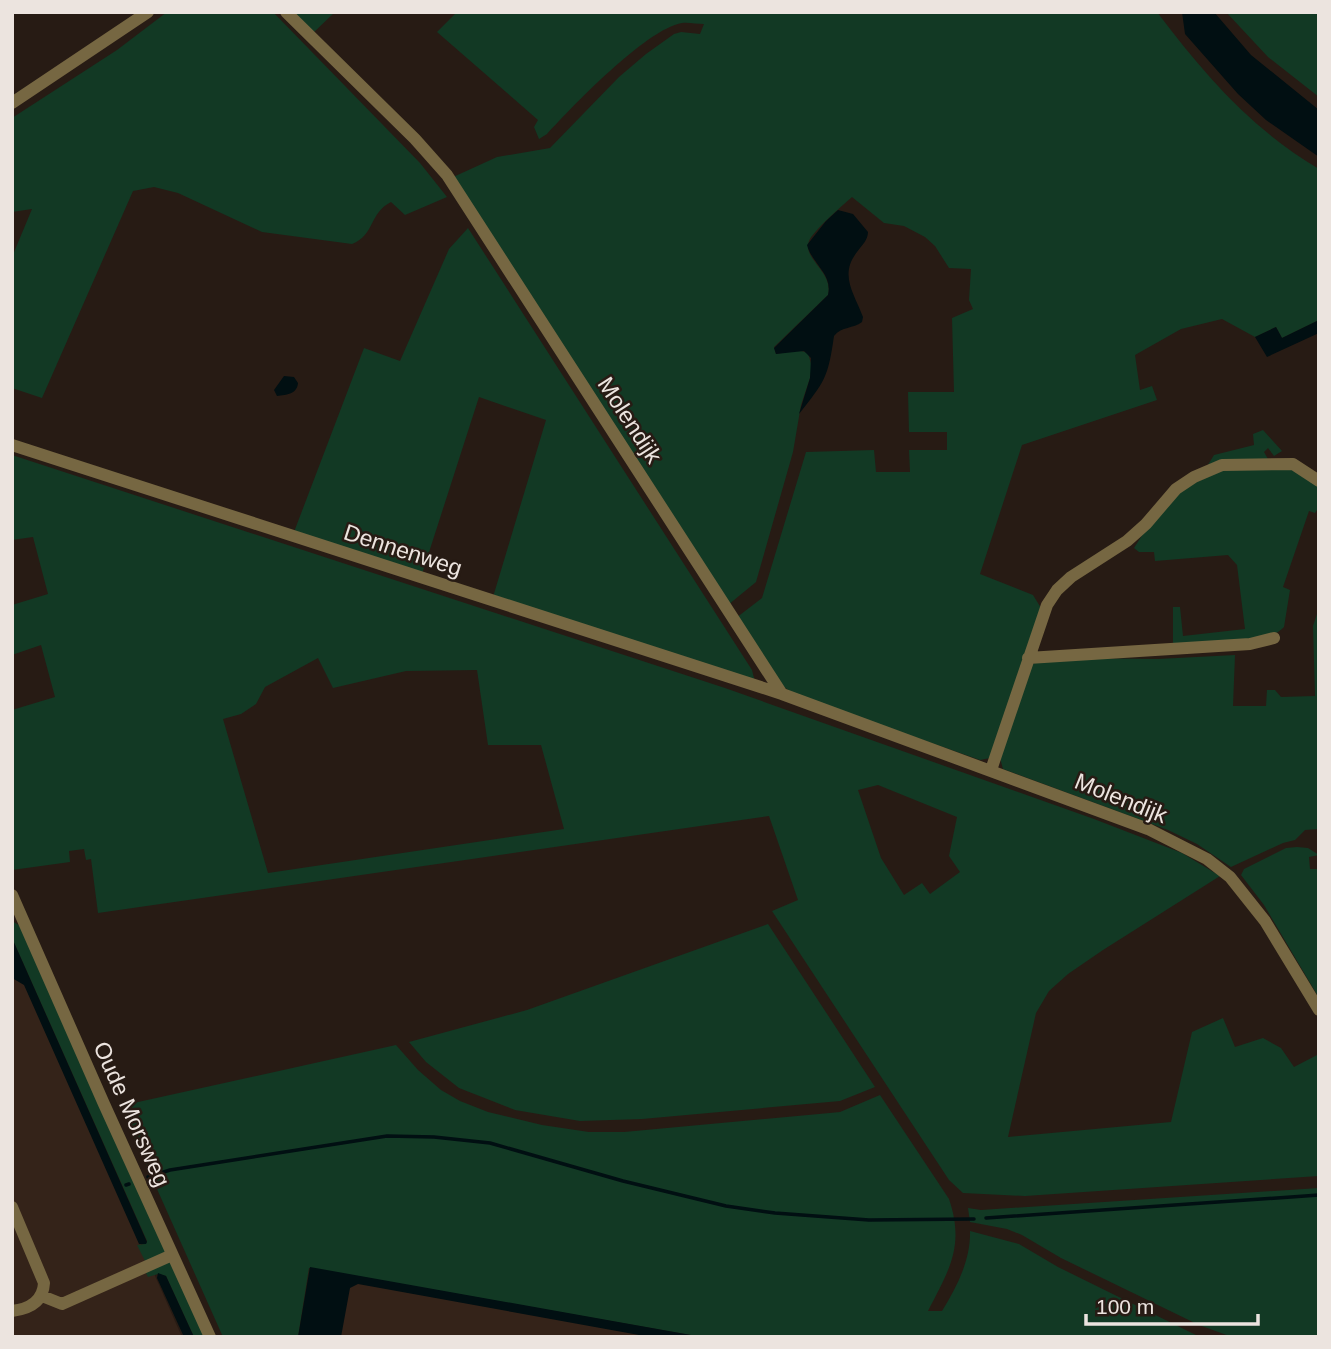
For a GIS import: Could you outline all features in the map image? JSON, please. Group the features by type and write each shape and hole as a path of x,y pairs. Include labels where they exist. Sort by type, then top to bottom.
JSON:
{"street":[{"path":"12,103 148,12"},
{"name":"Molendijk","path":"286,12 415,139 447,175 782,694 1148,829 1207,859 1230,877 1265,921 1319,1010"},
{"name":"Dennenweg","path":"12,445 782,694"},
{"path":"991,770 1047,605 1056,590 1071,577 1127,541 1146,524 1176,489 1194,477 1222,465 1293,464 1319,481"},
{"path":"1028,658 1250,645 1273,638"},
{"name":"Oude Morsweg","path":"12,895 17,916 210,1337"},
{"path":"12,1207 43,1279 44,1289 42,1296 31,1306 12,1311"},
{"path":"42,1296 62,1304 172,1255"}],"shaded area":[{"path":"1182,12 1214,12 1251,55 1319,110 1319,157 1266,120 1238,94 1185,34"},
{"path":"838,210 853,214 868,232 849,268 852,292 863,317 862,322 834,336 824,378 799,414 810,378 811,358 804,351 776,354 774,348 828,295 828,281 807,245"},
{"path":"1319,320 1319,333 1267,357 1255,337 1276,327 1282,338"},
{"path":"284,376 294,377 298,383 296,390 277,396 274,390"},
{"path":"12,938 146,1244 139,1244 24,985 12,978"},
{"path":"12,952 182,1337 12,1337"},
{"path":"310,1267 702,1337 650,1337 358,1284 350,1288 341,1337 298,1337"},
{"path":"158,1273 166,1276 194,1337 184,1337 157,1278"},
{"path":"330,1277 667,1337 320,1337"}],"green space":[{"path":"167,12 273,12 420,163 447,197 405,215 391,202 379,212 365,235 352,244 262,232 178,193 154,187 133,191 42,398 12,388 12,257 32,209 12,212 12,118 117,50"},
{"path":"291,12 335,12 312,34"},
{"path":"457,12 1157,12 1230,99 1272,136 1319,169 1319,320 1282,338 1276,327 1255,337 1222,319 1181,329 1135,355 1140,390 1152,386 1157,400 1022,445 980,574 1033,595 1041,608 990,758 980,760 795,695 783,686 736,618 762,598 806,452 874,450 876,472 910,472 909,450 947,450 947,432 909,432 908,392 954,392 952,318 973,309 969,300 971,269 949,268 935,246 925,237 904,226 884,223 852,197 809,241 810,254 827,279 828,295 774,347 776,354 798,350 808,353 812,367 810,378 801,405 793,452 756,582 728,605 451,178 497,157 550,148 619,77 646,54 674,34 700,34 704,24 682,23 649,39 610,71 539,139 534,127 538,120 437,32"},
{"path":"1226,12 1319,12 1319,97 1268,57"},
{"path":"468,228 752,670 755,682 493,597 546,420 479,397 422,574 294,532 364,348 400,361 449,249"},
{"path":"1263,430 1282,451 1274,456 1268,448 1264,452 1268,459 1206,468 1214,455 1254,445 1253,434"},
{"path":"12,455 725,688 1182,853 1220,876 1103,950 1049,991 1036,1013 1008,1137 1171,1122 1192,1032 1223,1018 1235,1047 1263,1038 1281,1048 1294,1067 1319,1054 1319,1176 1025,1196 963,1193 949,1180 772,911 798,900 769,816 98,913 91,859 86,860 84,849 69,851 70,862 12,870 12,710 55,697 41,645 12,655 12,605 48,594 33,537 12,540","holes":["318,658 333,688 406,671 477,670 488,745 541,745 564,829 268,873 223,719 241,714 256,704 265,687","878,785 957,817 949,856 960,872 930,894 922,883 904,895 881,858 858,790"]},
{"path":"1287,467 1319,487 1319,507 1315,513 1309,511 1283,587 1290,590 1284,627 1263,638 1248,641 1173,646 1173,607 1180,607 1183,636 1245,629 1237,565 1228,555 1155,561 1154,552 1139,552 1134,548 1148,526 1184,488 1224,469"},
{"path":"1319,608 1319,829 1305,830 1295,840 1231,867 1197,844 1168,830 1003,769 1000,758 1031,665 1041,660 1056,658 1158,659 1235,655 1233,706 1266,706 1267,690 1275,690 1281,697 1315,696 1313,626"},
{"path":"1286,848 1308,848 1319,855 1309,857 1310,869 1319,869 1319,998 1264,905 1241,875 1244,869"},
{"path":"12,921 22,927 166,1251 163,1256 146,1263 137,1245 147,1241 12,938"},
{"path":"768,924 875,1087 840,1101 642,1119 580,1121 515,1110 459,1088 426,1062 409,1042 527,1010"},
{"path":"396,1045 418,1070 441,1090 460,1101 488,1112 542,1125 589,1132 624,1132 840,1112 880,1095 949,1199 954,1216 955,1244 952,1257 928,1311 942,1311 953,1292 966,1262 970,1231 1019,1244 1058,1267 1200,1337 702,1337 309,1268 298,1337 223,1337 120,1106"},
{"path":"1319,1188 1319,1337 1232,1337 1199,1325 1061,1258 1022,1235 1007,1229 970,1222 968,1208 981,1210"},
{"path":"171,1261 205,1337 194,1337 166,1276 158,1274 148,1277 145,1271"}],"waterway":[{"path":"148,1177 170,1170 387,1136 434,1137 490,1143 623,1181 726,1206 775,1213 869,1220 974,1219"},
{"path":"986,1218 1319,1195"}]}
